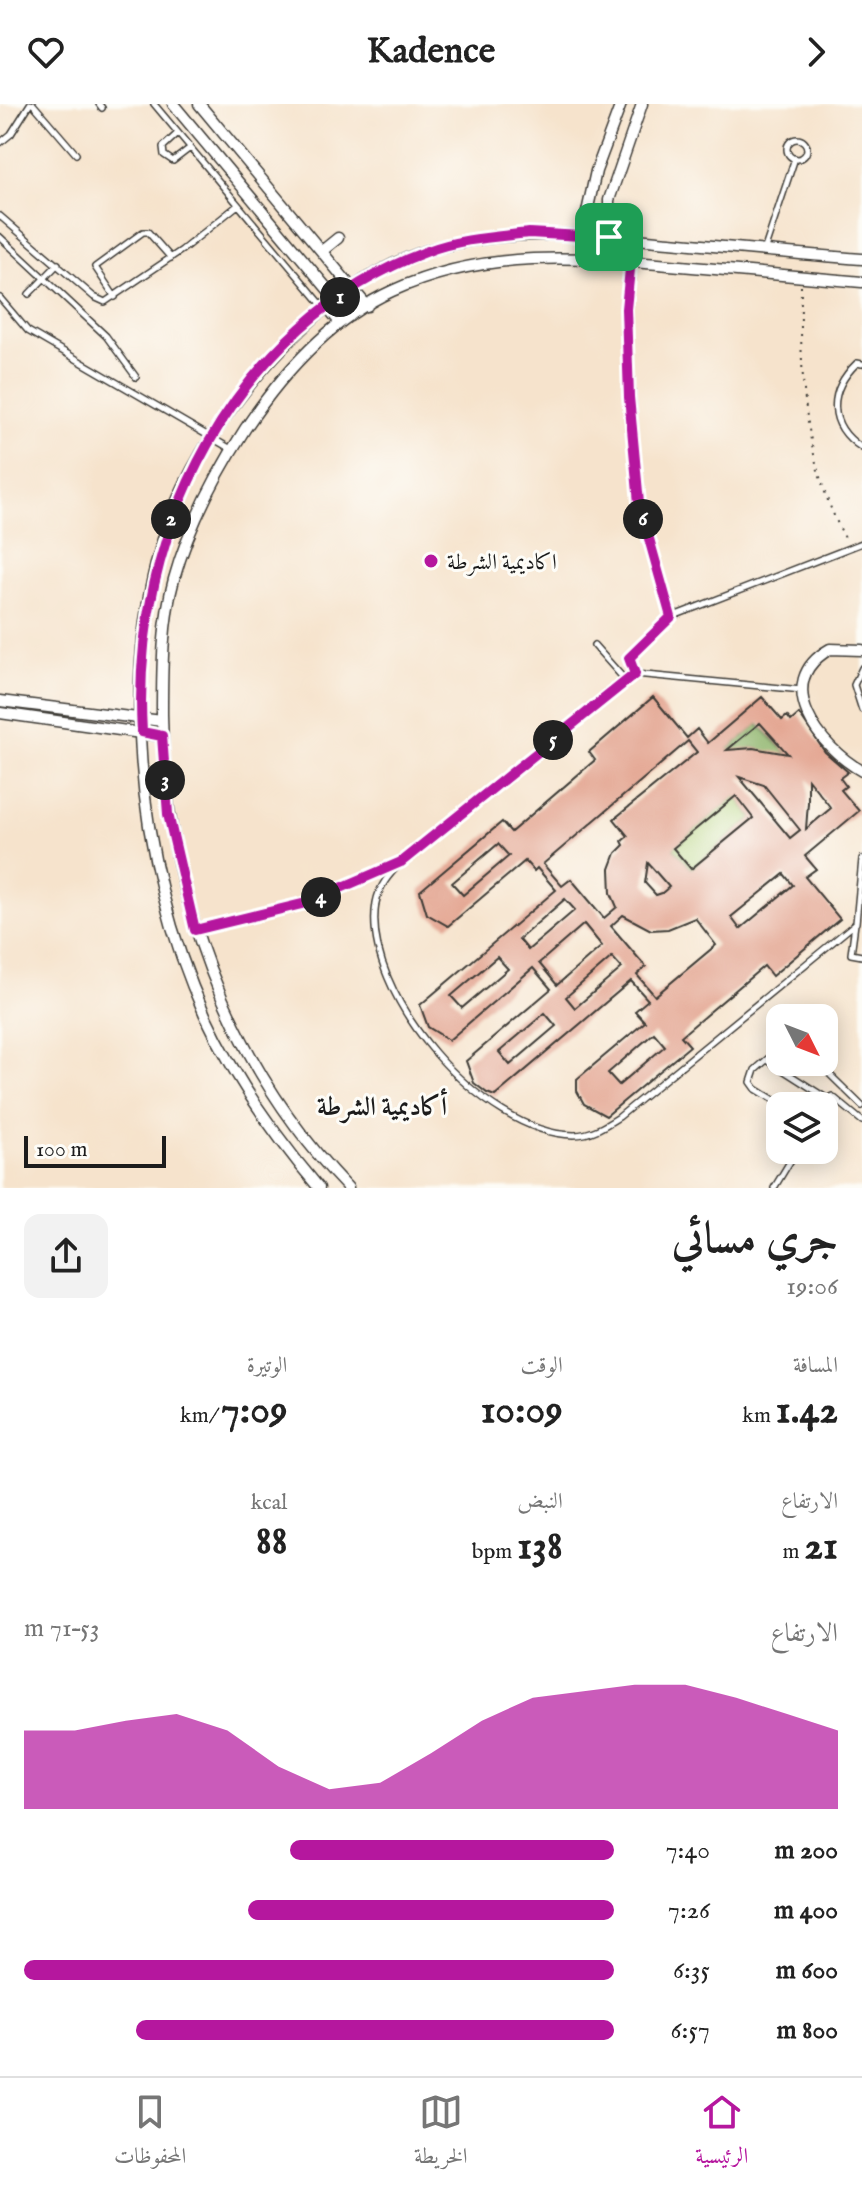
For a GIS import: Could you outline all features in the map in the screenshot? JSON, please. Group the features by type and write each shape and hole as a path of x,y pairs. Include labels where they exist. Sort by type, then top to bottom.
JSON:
{"street":[{"path":"173,104 350,316"},
{"path":"199,104 367,306"},
{"path":"582,235 596,171 621,104"},
{"path":"609,237 609,200 642,104"},
{"path":"319,1188 253,1100 205,1014 159,873 149,815 141,719 141,647 160,551 176,503 212,438 242,393 292,337 325,308 379,272 430,250 529,233 862,259"},
{"path":"322,251 338,238"},
{"path":"348,1188 267,1083 232,1019 195,930 168,814 162,736 163,649 173,581 201,506 232,450 260,407 302,359 339,325 390,292 447,270 496,260 542,256 862,282"},
{"path":"862,650 843,647 818,656 808,667 803,690 814,727 839,757 862,771"},
{"path":"0,701 162,721"},
{"path":"0,713 162,736"}],"lane":[{"path":"0,143 11,134 32,104 76,154"},
{"path":"154,104 339,325"},
{"path":"178,133 163,147 164,155 173,161 190,148"},
{"path":"764,251 795,158"},
{"path":"0,216 99,301 109,302 238,205"},
{"path":"115,297 95,267 143,232 148,232 171,258"},
{"path":"0,237 106,336 136,377"},
{"path":"633,239 626,309 629,397 639,503 671,617"},
{"path":"29,294 58,264"},
{"path":"0,298 28,331 232,450"},
{"path":"862,364 857,363 841,379 836,418 847,438 862,448"},
{"path":"635,674 629,658 671,617 862,543"},
{"path":"594,645 626,681"},
{"path":"862,668 854,685 862,710"},
{"path":"803,690 635,674 401,862 382,883 375,904 376,935 393,990 417,1032 481,1098 532,1127 574,1135 597,1131 619,1117 856,923"},
{"path":"862,859 851,954 862,956"},
{"path":"195,930 306,903 401,862"},
{"path":"766,1061 753,1074 752,1084 766,1094"},
{"path":"792,1076 817,1092"},
{"path":"831,1076 862,1106"},
{"path":"838,1101 862,1121"},
{"path":"774,1188 789,1164"}],"path":[{"path":"801,277 802,378 810,450 832,514 850,548"}],"green space":[{"path":"758,724 787,753 784,756 753,748 720,756"},
{"path":"736,796 753,818 691,869 673,848"}],"building":[{"path":"653,697 687,738 697,729 708,743 762,697 782,720 787,716 791,721 799,714 825,752 848,772 840,778 846,786 841,790 859,811 805,856 816,869 805,877 840,919 772,976 764,966 681,1036 690,1046 606,1116 584,1104 577,1091 577,1079 645,1022 635,1011 648,1000 631,981 495,1096 474,1083 466,1061 551,989 533,968 449,1040 428,1027 420,1005 556,890 537,868 534,871 525,861 448,926 427,914 420,891 502,822 511,832 595,760 589,752","holes":["760,723 788,754 753,748 727,750","688,741 697,752 614,819 628,836 622,841 624,845 616,853 610,869 611,893 617,907 604,918 571,879 562,886 543,864","739,777 764,785 800,830 790,838","808,779 831,808 806,829","736,796 753,818 691,869 673,848","498,844 509,856 463,895 452,883","648,863 669,887 656,895 645,883","784,874 793,885 740,929 731,917","565,899 575,910 528,950 519,939","623,915 651,930 668,929 695,918 716,945 655,996 637,975 646,967 611,926","584,924 602,946 557,985 539,963","497,957 508,969 462,1008 451,996","612,957 622,968 575,1008 566,997","545,1013 556,1026 510,1065 499,1052","654,1033 665,1046 619,1085 608,1073"]}],"place":[{"name":"اكاديمية الشرطة","path":"431,561"}],"district":[{"name":"أكاديمية الشرطة","path":"382,1106"}],"route":[{"path":"529,233 609,237 633,239 626,309 629,397 639,503 671,617 629,658 635,674 401,862 306,903 195,930 168,814 162,736 142,732 140,690 141,647 160,551 176,503 201,453 242,393 292,337 335,300 379,272 430,250 480,239 529,233"}]}
